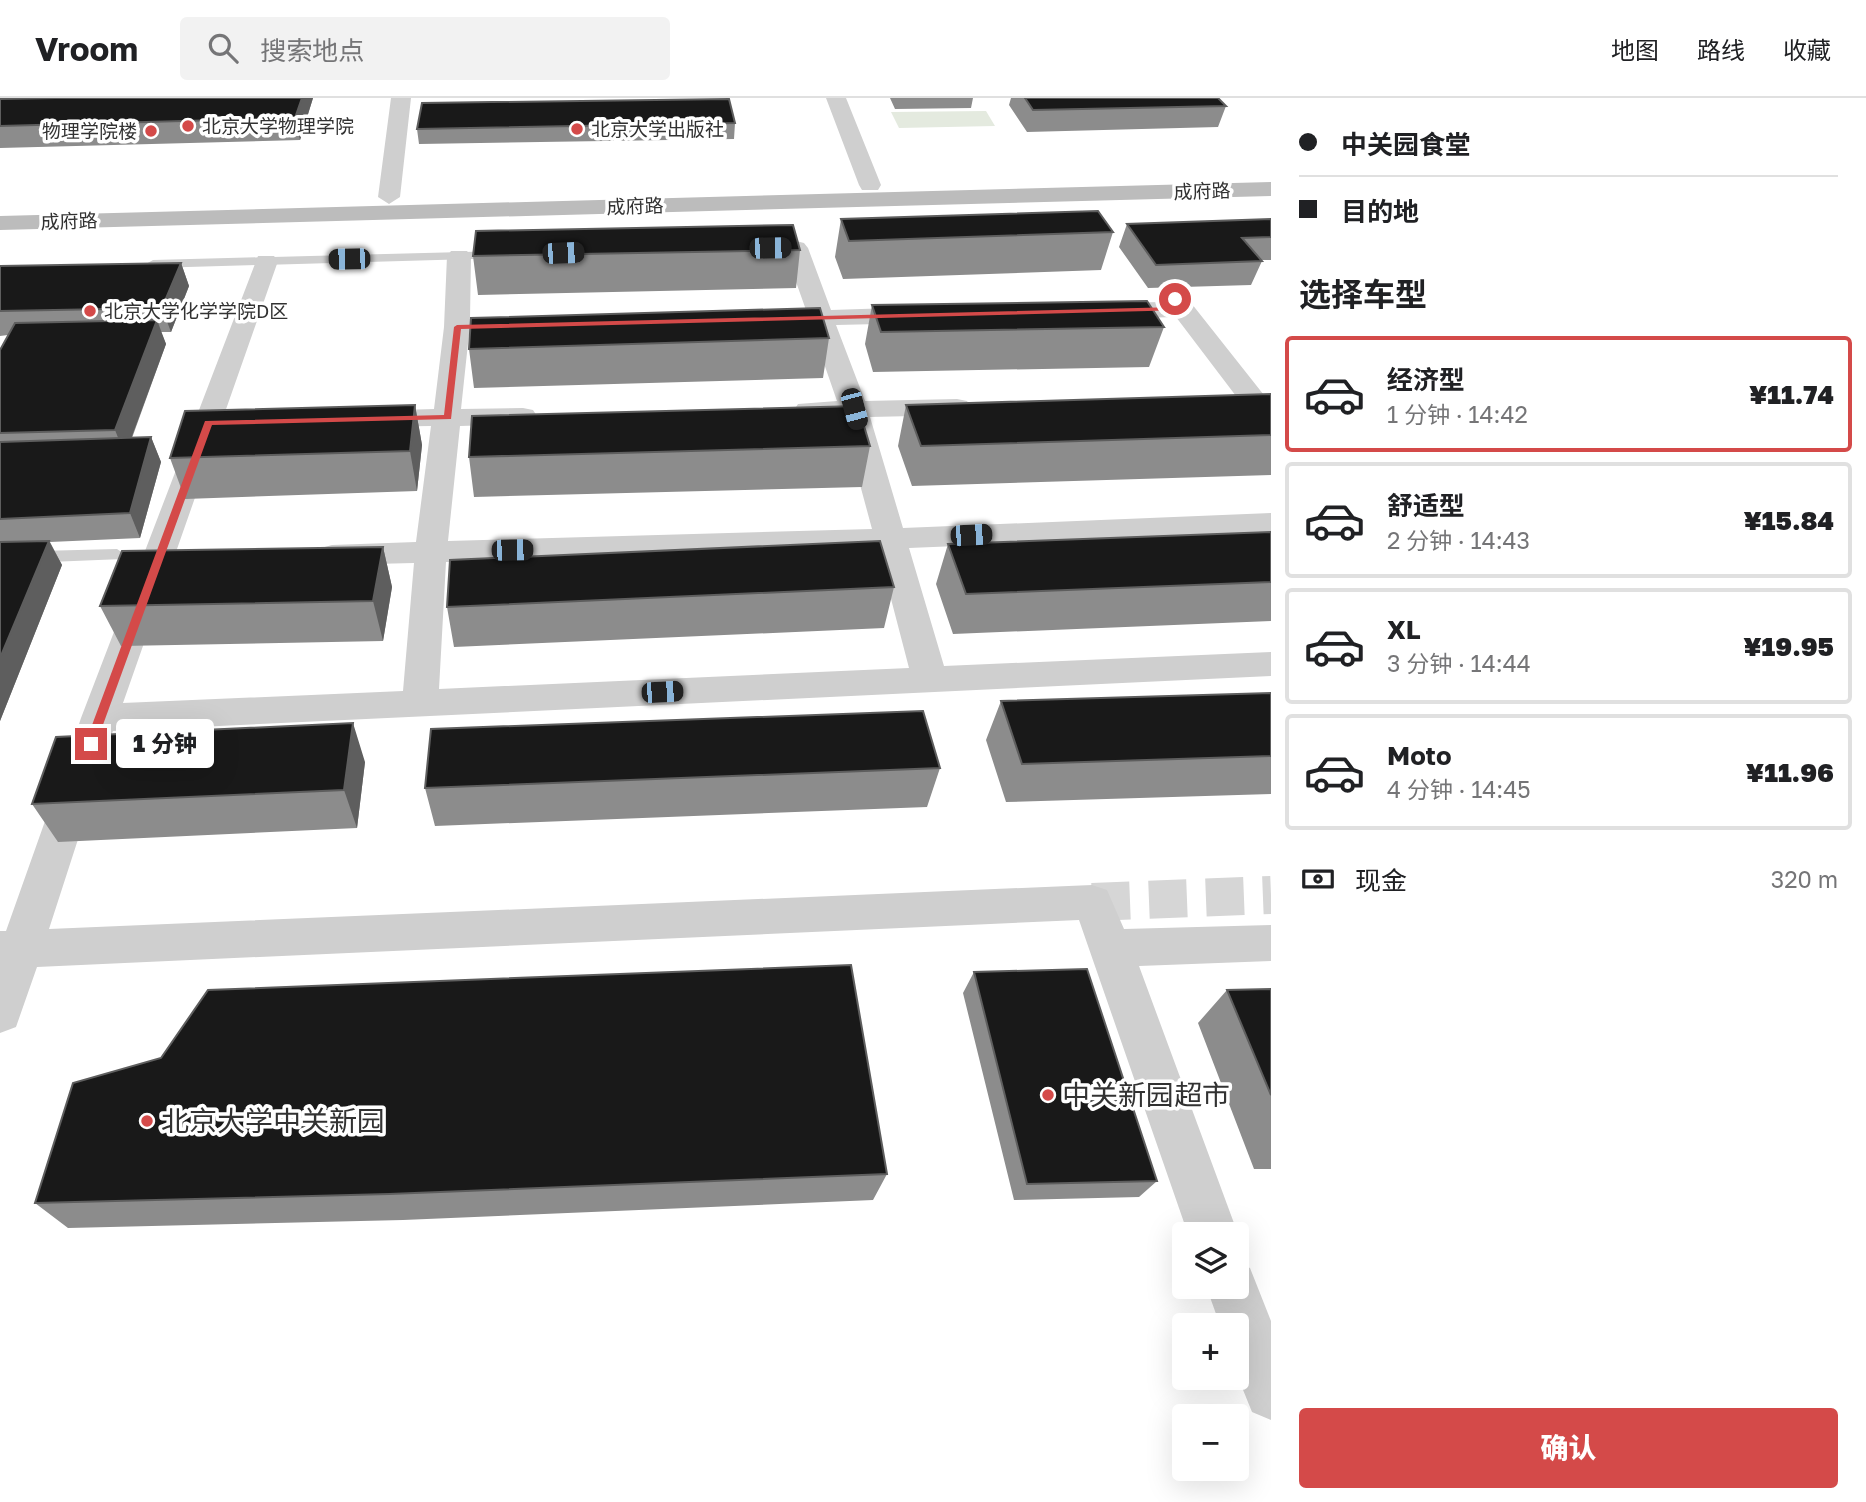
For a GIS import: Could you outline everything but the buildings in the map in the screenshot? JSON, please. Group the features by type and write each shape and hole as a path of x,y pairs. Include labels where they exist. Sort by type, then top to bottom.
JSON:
{"main road":[{"name":"成府路","path":"0,206 1271,174"},
{"name":"成府路","path":"0,223 1271,189"}],"street":[{"path":"389,197 401,98"},
{"path":"836,98 870,185"},
{"path":"789,248 823,318 854,409 930,679"},
{"path":"420,703 432,552 457,327 459,256"},
{"path":"0,1013 11,949 99,719 171,561 222,422 266,261"},
{"path":"1072,312 1179,304 1240,401 1271,423"},
{"path":"742,320 947,315"},
{"path":"457,327 552,325"},
{"path":"787,410 978,406"},
{"path":"341,420 556,415"},
{"path":"308,556 890,539 1271,523"},
{"path":"99,719 1271,663"},
{"path":"11,949 1092,902 1209,1222"},
{"path":"1111,948 1271,943"},
{"path":"1237,1299 1271,1393"}],"lane":[{"path":"140,264 513,254"},
{"path":"0,558 117,555"}],"shaded area":[{"path":"986,111 995,126 899,128 891,112"}],"tunnel":[{"path":"1092,902 1271,895"}],"place":[{"name":"北京大学物理学院","path":"188,126"},
{"name":"北京大学出版社","path":"577,129"},
{"name":"物理学院楼","path":"151,131"},
{"name":"北京大学化学学院D区","path":"90,311"},
{"name":"中关新园超市","path":"1048,1095"},
{"name":"北京大学中关新园","path":"147,1121"}],"route":[{"path":"91,744 208,422 448,418 457,327 1183,309 1175,299"}]}
